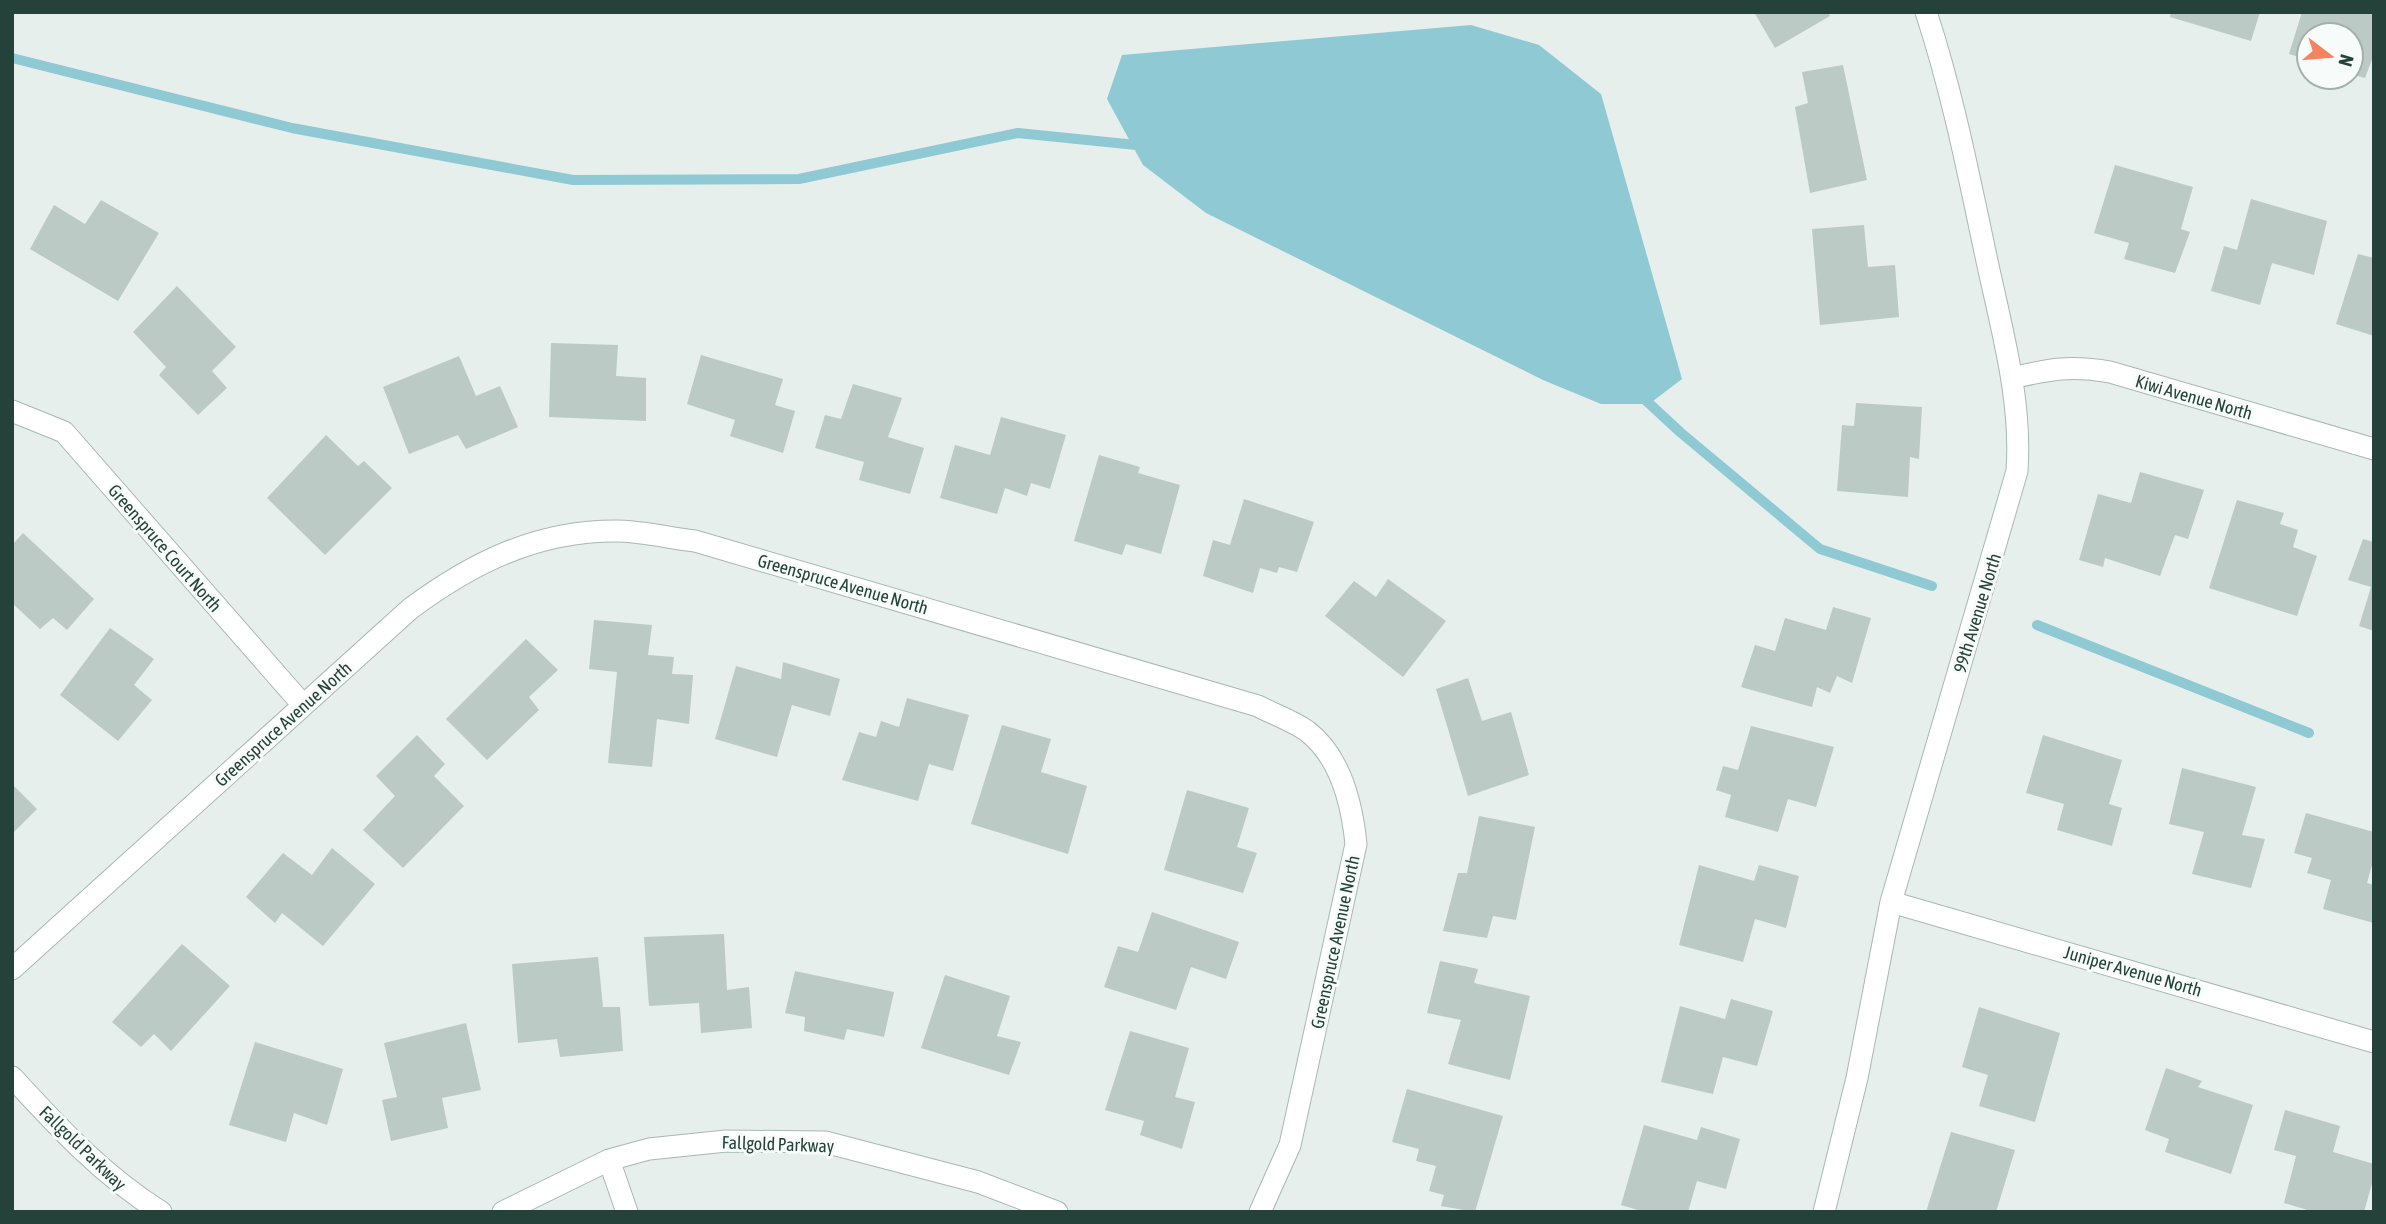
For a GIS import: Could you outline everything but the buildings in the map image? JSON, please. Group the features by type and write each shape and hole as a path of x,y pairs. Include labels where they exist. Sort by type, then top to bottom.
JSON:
{"street":[{"name":"99th Avenue North","path":"1824,1212 1857,1078 1891,902 2017,471 2020,433 2012,378 1948,78 1926,12"},
{"name":"Kiwi Avenue North","path":"2012,378 2057,367 2078,366 2109,372 2374,449"},
{"name":"Greenspruce Court North","path":"12,411 64,432 303,705"},
{"name":"Greenspruce Avenue North","path":"12,969 410,609 443,584 520,545 616,531 695,541 1258,706 1306,731 1329,754 1341,778 1354,819 1356,844 1350,883 1290,1145 1260,1212"},
{"name":"Juniper Avenue North","path":"1891,902 2374,1042"},
{"name":"Fallgold Parkway","path":"12,1077 76,1145 127,1191 160,1212"},
{"name":"Fallgold Parkway","path":"503,1212 609,1160 649,1149 726,1140 825,1142 978,1182 1057,1212"},
{"path":"609,1160 627,1212"}],"water":[{"path":"1471,25 1539,45 1601,94 1682,379 1649,404 1601,404 1543,380 1206,213 1143,165 1107,99 1122,55"}],"waterway":[{"path":"12,58 292,128 573,180 799,179 1018,133 1146,146"},
{"path":"1639,394 1680,432 1820,549 1932,586"},
{"path":"2037,625 2309,733"}]}
